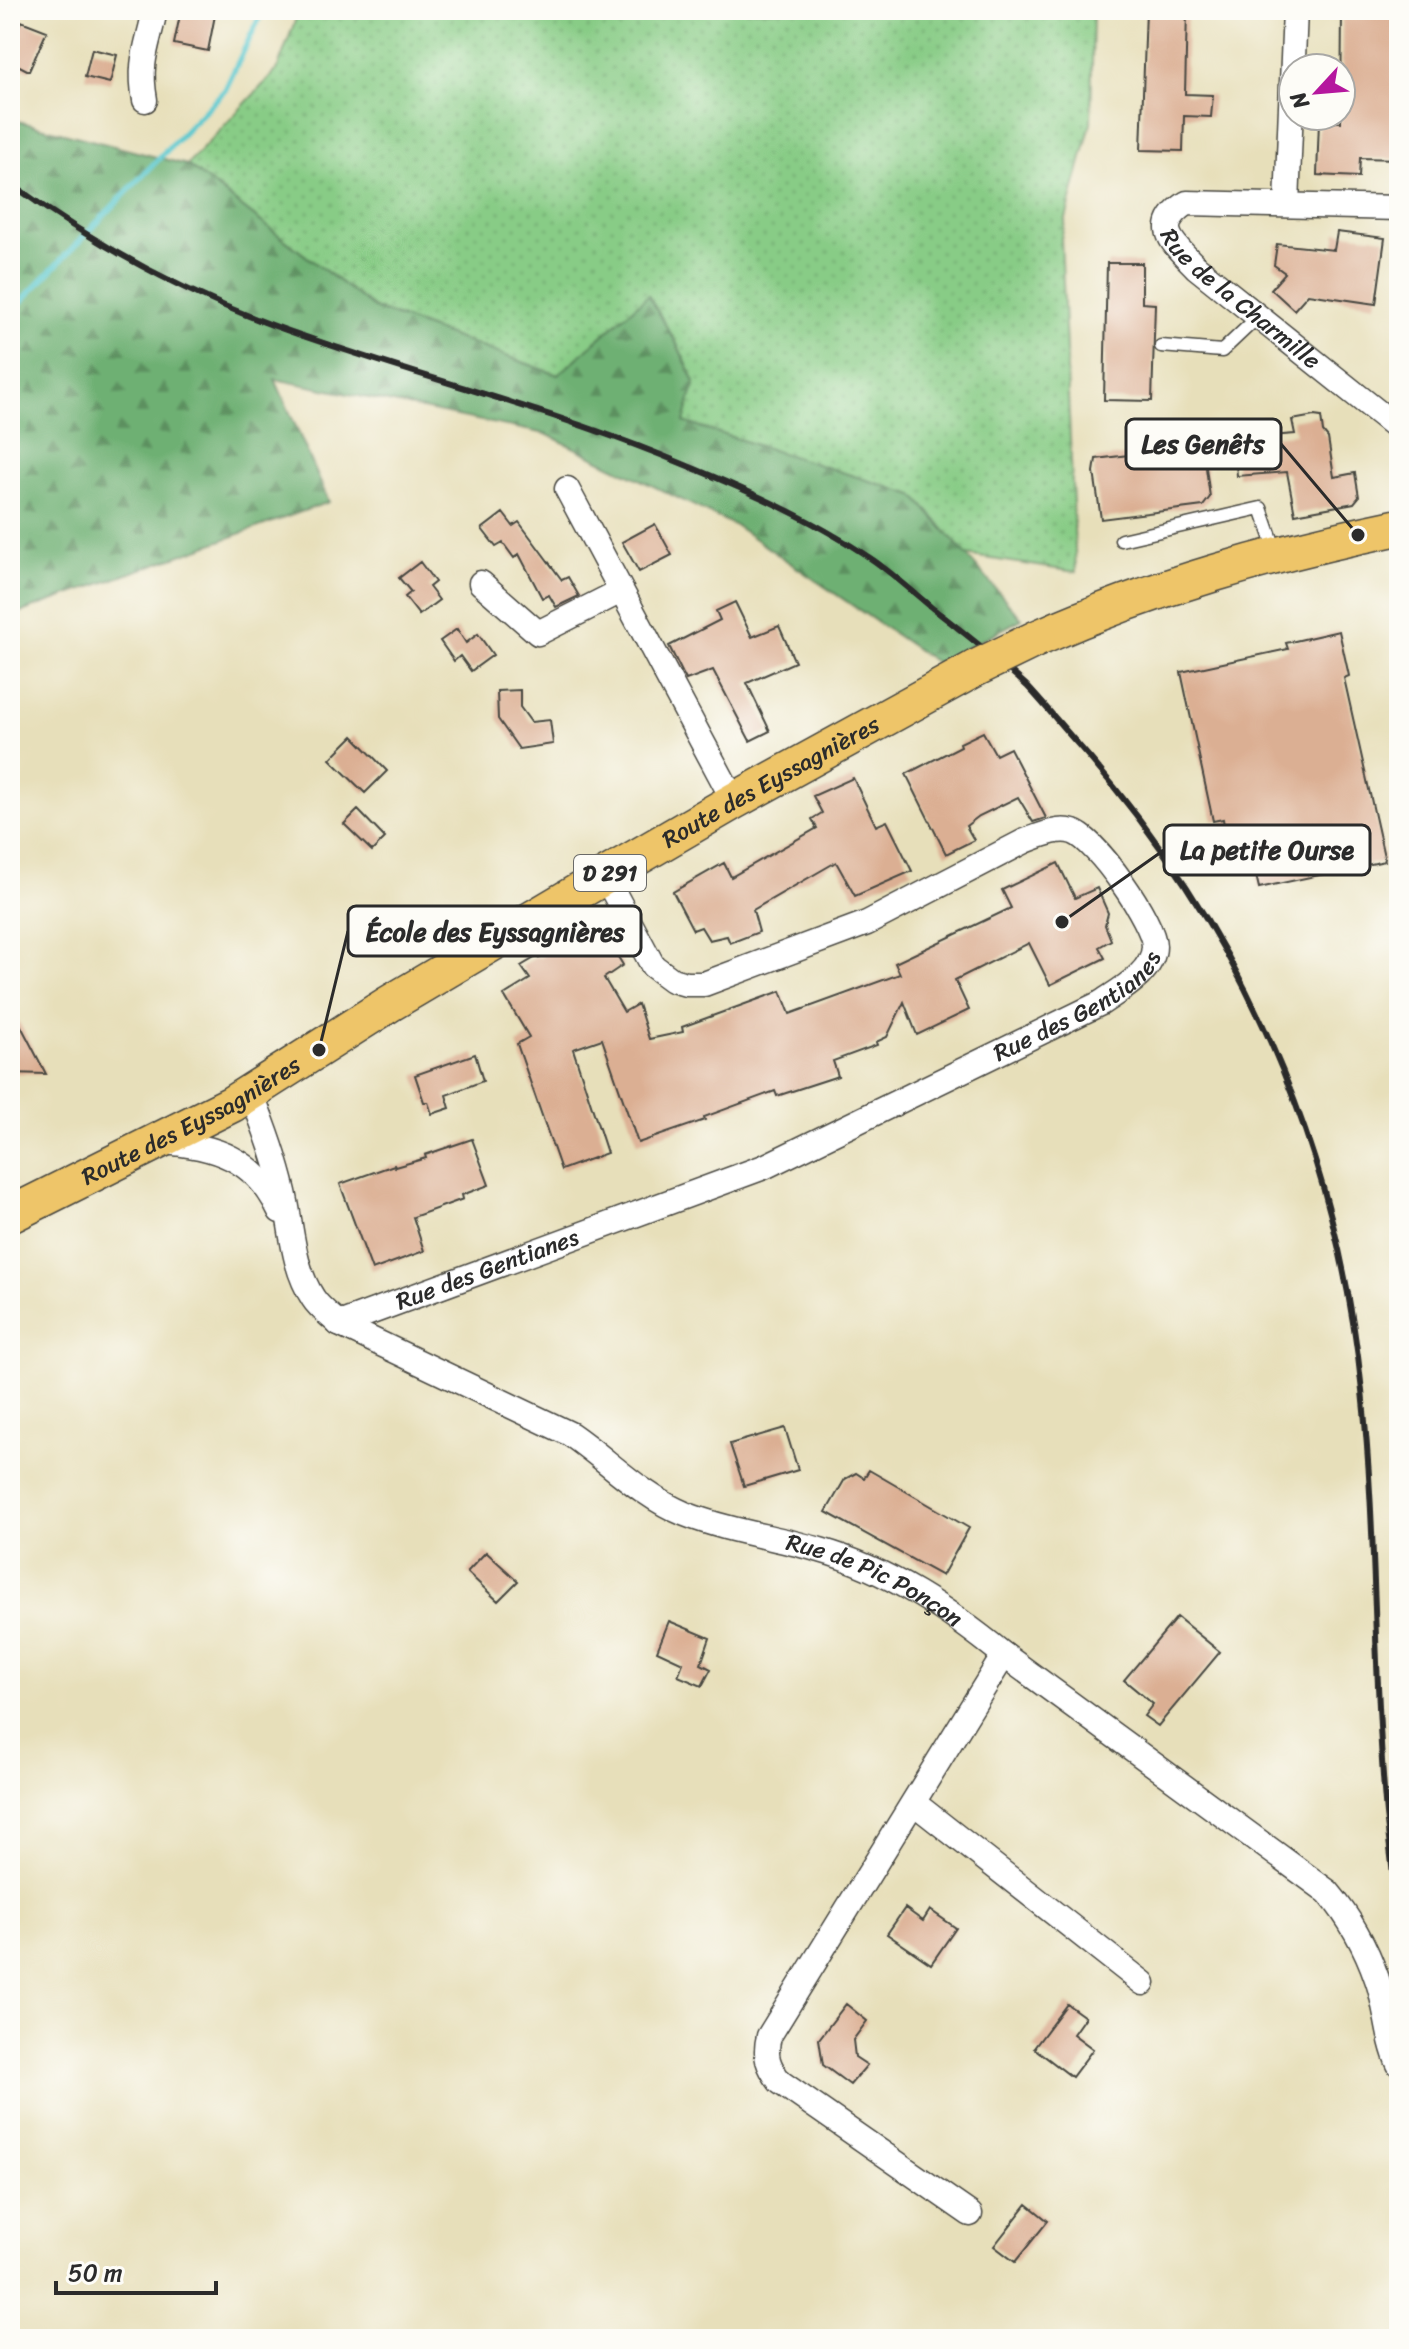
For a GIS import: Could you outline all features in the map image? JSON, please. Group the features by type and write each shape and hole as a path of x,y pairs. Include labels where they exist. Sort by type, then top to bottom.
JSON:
{"main road":[{"name":"Route des Eyssagnières","path":"10,1215 236,1101 389,1004 605,876 976,668 1141,595 1277,554 1399,527"}],"street":[{"path":"145,100 141,80 142,59 155,10"},
{"path":"1287,204 1295,10"},
{"name":"Rue de la Charmille","path":"1399,208 1187,203 1168,220 1172,242 1196,267 1399,429"},
{"path":"567,489 734,801"},
{"path":"481,583 538,633 621,591"},
{"name":"Rue des Gentianes","path":"339,1324 764,1167 1101,1003 1128,985 1147,966 1154,946 1148,923 1104,857 1089,840 1072,831 1053,832 1025,841 867,923 704,984 672,980 653,966 605,876"},
{"name":"Rue de Pic Ponçon","path":"232,1158 218,1134 217,1123 236,1101 269,1142 285,1194 289,1229 298,1264 313,1299 339,1324 570,1434 647,1494 683,1513 822,1550 931,1601 967,1624 1004,1655 1328,1892 1347,1914 1359,1935 1378,1980 1395,2033 1399,2064"},
{"name":"Rue de Pic Ponçon","path":"158,1142 200,1147 232,1158 259,1177 274,1198 289,1229"},
{"path":"232,1158 256,1152 269,1142"},
{"path":"970,2214 780,2082 768,2065 767,2047 769,2036 1004,1655"},
{"path":"914,1803 1143,1983"}],"lane":[{"path":"1161,346 1222,351 1259,316"},
{"path":"1121,540 1261,508 1277,554"}],"green space":[{"path":"299,10 1093,10 1091,123 1061,238 1076,572 966,555 914,495 683,422 695,382 648,296 558,375 374,308 187,165 277,70"},
{"path":"10,119 187,165 374,308 558,375 648,295 695,382 684,422 914,495 1022,619 937,663 736,526 546,434 275,379 329,502 10,616"}],"building":[{"path":"181,10 216,10 208,51 174,44"},
{"path":"1146,10 1187,10 1185,94 1213,95 1211,117 1184,116 1183,151 1141,150"},
{"path":"1342,10 1399,10 1399,159 1360,158 1359,177 1317,175 1319,132 1357,132 1357,52 1342,52"},
{"path":"21,21 47,31 29,71 10,61 10,34 14,36"},
{"path":"92,49 117,55 110,83 85,77"},
{"path":"1337,232 1385,238 1376,304 1308,294 1294,310 1271,289 1285,273 1274,265 1277,244 1334,250"},
{"path":"1107,263 1142,263 1142,303 1155,304 1152,401 1104,400"},
{"path":"1321,417 1323,432 1328,438 1334,477 1355,473 1359,497 1354,503 1295,514 1287,472 1237,476 1234,439 1295,434 1292,420"},
{"path":"1203,446 1210,497 1203,506 1101,519 1094,472 1096,459"},
{"path":"503,513 513,526 519,522 562,580 568,577 579,596 556,607 549,595 542,598 519,554 514,558 503,543 496,547 482,529"},
{"path":"655,524 672,555 639,572 622,542"},
{"path":"420,562 435,582 429,587 439,600 419,615 405,597 411,592 399,578"},
{"path":"735,602 752,637 779,626 795,662 747,683 770,731 750,741 713,670 686,680 669,646 720,620 716,611"},
{"path":"457,629 466,643 478,634 493,655 471,671 460,656 454,661 440,641"},
{"path":"1339,631 1349,676 1344,678 1385,861 1259,888 1246,833 1226,838 1223,819 1213,821 1181,672 1288,649 1286,643"},
{"path":"520,690 520,707 531,722 550,720 553,744 519,749 498,719 497,691"},
{"path":"983,732 996,755 1010,748 1046,818 1033,822 1018,797 979,816 966,826 974,840 946,854 906,774"},
{"path":"353,736 387,771 365,793 330,759"},
{"path":"853,778 876,826 887,821 912,871 855,896 836,862 753,910 759,932 730,943 727,936 709,940 701,927 693,930 673,892 724,863 731,877 817,828 812,819 822,813 813,796"},
{"path":"358,810 385,838 372,851 344,824"},
{"path":"1058,863 1075,898 1097,888 1108,913 1105,925 1111,940 1099,947 1105,958 1050,985 1029,943 955,980 969,1010 917,1035 904,1002 887,1037 876,1042 877,1045 833,1061 838,1076 777,1096 775,1091 638,1143 602,1039 573,1049 607,1153 561,1170 517,1044 529,1037 504,995 530,979 521,966 590,929 596,939 604,934 623,965 604,978 624,1012 638,1004 649,1039 683,1032 682,1027 781,991 790,1014 900,974 895,963 1011,908 1002,890"},
{"path":"10,1005 33,1049 46,1074 10,1073"},
{"path":"475,1054 483,1081 446,1095 450,1108 432,1114 428,1102 424,1102 415,1075"},
{"path":"472,1139 489,1185 462,1195 463,1199 413,1217 424,1251 372,1270 340,1184 394,1165 426,1158 425,1155"},
{"path":"785,1428 798,1470 744,1486 730,1444"},
{"path":"869,1470 969,1528 942,1576 826,1512 845,1479 856,1473 864,1478"},
{"path":"486,1552 518,1581 498,1601 467,1572"},
{"path":"1177,1617 1220,1652 1158,1726 1144,1716 1153,1704 1124,1680"},
{"path":"669,1621 710,1638 701,1664 711,1669 702,1686 678,1676 683,1663 657,1651"},
{"path":"905,1908 923,1921 930,1910 956,1928 931,1964 887,1934"},
{"path":"846,2004 867,2021 853,2040 855,2057 867,2065 850,2085 823,2065 819,2039"},
{"path":"1067,2004 1085,2017 1073,2034 1093,2049 1072,2077 1034,2048"},
{"path":"1027,2204 1048,2221 1015,2262 994,2246"}],"waterway":[{"path":"10,313 225,90 263,10"}],"railway":[{"path":"10,183 104,245 169,280 237,311 320,342 613,437 743,489 823,529 880,565 1027,686 1134,813 1186,887 1232,964 1271,1044 1304,1127 1330,1212 1349,1300 1362,1391 1382,1761 1399,1925"}],"place":[{"name":"Les Genêts","path":"1358,535"},
{"name":"La petite Ourse","path":"1062,922"},
{"name":"École des Eyssagnières","path":"319,1050"}]}
